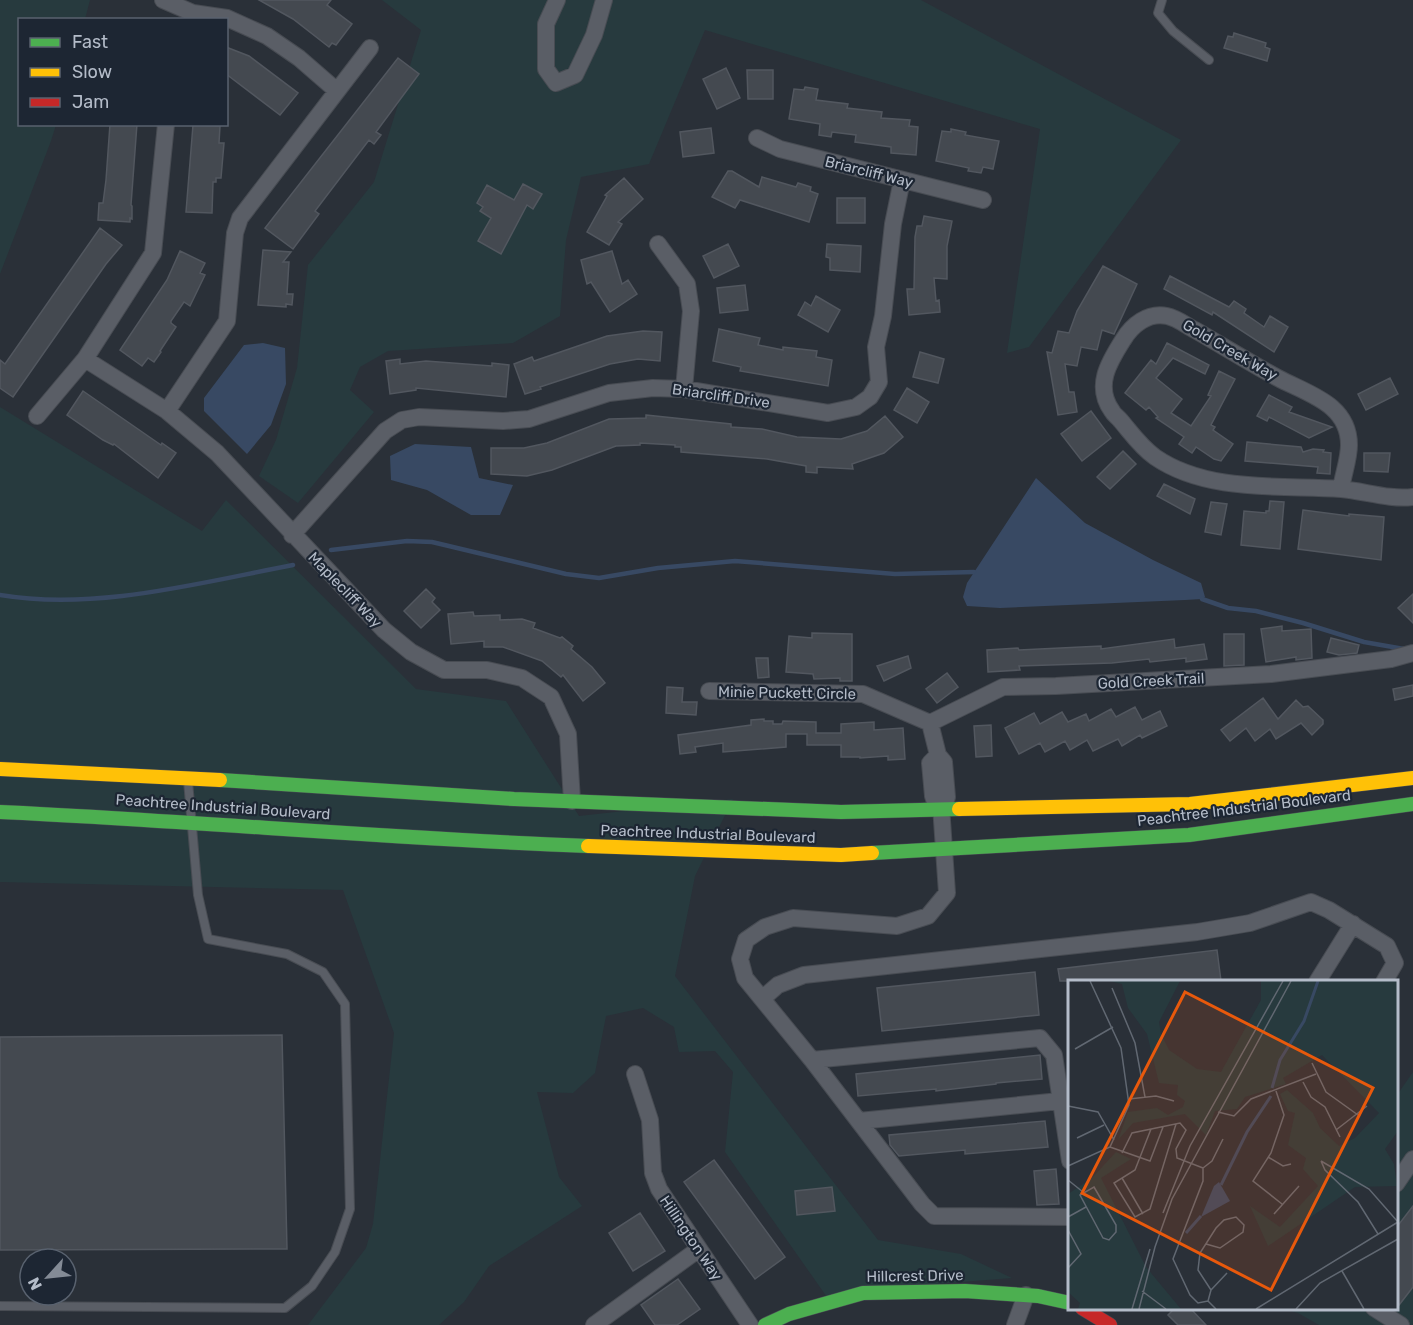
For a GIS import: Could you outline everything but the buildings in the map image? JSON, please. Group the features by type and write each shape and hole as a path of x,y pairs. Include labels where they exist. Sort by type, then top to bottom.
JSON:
{"main road":[{"name":"Peachtree Industrial Boulevard","path":"0,769 572,801 841,812 1190,804 1413,777"},
{"name":"Peachtree Industrial Boulevard","path":"0,812 191,821 512,843 841,855 1189,834 1413,804"},
{"name":"Hillcrest Drive","path":"765,1325 789,1314 863,1293 964,1291 1026,1295 1068,1303"},
{"path":"1085,1310 1110,1325"}],"street":[{"path":"163,0 192,16 227,18"},
{"path":"557,0 546,24 546,69 556,82 575,75 594,35 604,0"},
{"path":"228,18 267,36 299,58 337,92"},
{"path":"167,411 227,321 235,233 240,218 370,48"},
{"path":"37,416 85,359 153,253 166,126"},
{"name":"Briarcliff Way","path":"757,138 780,149 983,200"},
{"name":"Briarcliff Drive","path":"292,535 385,430 402,420 419,417 503,421 528,419 609,393 652,388 684,389 828,413 856,407 870,397 879,382 876,347 883,316 893,224 902,180"},
{"path":"658,244 687,284 691,311 684,389"},
{"name":"Gold Creek Way","path":"1341,489 1349,447 1348,433 1343,419 1335,408 1324,400 1266,372 1170,316 1148,317 1129,330 1109,363 1104,374 1103,386 1111,411 1142,446 1156,457 1174,467 1226,482 1263,487 1341,489 1413,497"},
{"name":"Maplecliff Way","path":"85,359 167,411 217,453 384,630 411,652 444,670 487,670 522,678 551,697 568,734 572,801"},
{"name":"Gold Creek Trail","path":"930,723 1003,687 1271,674 1391,659 1413,653"},
{"name":"Minie Puckett Circle","path":"709,691 863,694 930,723"},
{"path":"930,723 938,755 944,762 946,800 941,808 947,893 928,916 897,926 792,918 765,927 746,940 740,959 745,978 812,1060 922,1204 934,1215 1068,1216"},
{"path":"762,999 778,985 804,975 1197,932 1250,923 1311,902 1329,910 1387,946 1395,963 1385,980"},
{"path":"1318,980 1353,924"},
{"path":"812,1060 1040,1038 1054,1055 1065,1100 1068,1137"},
{"name":"Hillington Way","path":"635,1074 650,1120 653,1173 659,1189 750,1325"},
{"path":"859,1121 1065,1100"},
{"path":"1398,1181 1413,1159"},
{"path":"594,1325 699,1249"},
{"path":"1015,1325 1026,1295"},
{"path":"1377,1310 1401,1325"}],"lane":[{"path":"1162,0 1158,13 1173,31 1209,60"},
{"path":"0,1306 285,1308 312,1286 334,1252 350,1209 345,1004 323,972 287,954 208,939 198,894 188,778"}],"green space":[{"path":"0,0 90,0 85,18 18,18 18,126 56,126 0,274"},
{"path":"382,0 921,0 1181,140 1029,347 1007,353 1040,129 705,30 649,164 581,177 566,240 560,316 513,343 388,351 360,367 350,390 374,412 298,503 259,476 276,440 297,368 308,265 374,182 421,30"},
{"path":"0,407 202,531 226,500 416,689 506,701 579,816 733,799 695,876 675,976 878,1240 961,1254 1012,1278 847,1291 829,1300 725,1152 733,1072 715,1051 679,1052 674,1027 643,1008 606,1016 595,1073 573,1093 537,1092 559,1177 582,1206 489,1266 464,1302 439,1325 308,1325 366,1248 373,1224 394,1033 343,890 0,882"},
{"path":"1413,1072 1413,1325 1319,1325 1298,1313 1288,1310 1398,1310 1398,1094"}],"water":[{"path":"263,343 285,348 286,384 271,425 247,454 204,411 204,398 244,345"},
{"path":"415,444 471,447 479,478 513,485 500,515 471,515 427,490 391,480 390,456"},
{"path":"1036,478 1085,523 1201,583 1205,597 1185,600 1000,608 967,606 963,597 967,583"}],"waterway":[{"path":"331,550 407,541 432,542 566,574 599,578 658,568 735,561 895,574 974,572"},
{"path":"0,595 73,600 110,597 184,587 293,565"},
{"path":"1202,599 1228,608 1256,611 1303,623 1364,642 1404,649"}],"traffic: fast":[{"path":"220,780 514,799 841,812 959,809"},
{"path":"872,853 1189,835 1413,804"},
{"path":"0,812 588,846"},
{"path":"765,1325 789,1314 863,1293 965,1291 1038,1296 1068,1303"}],"traffic: slow":[{"path":"0,769 220,780"},
{"path":"959,809 1190,804 1413,778"},
{"path":"588,846 841,855 872,853"}],"traffic: jam":[{"path":"1085,1310 1110,1325"}]}
